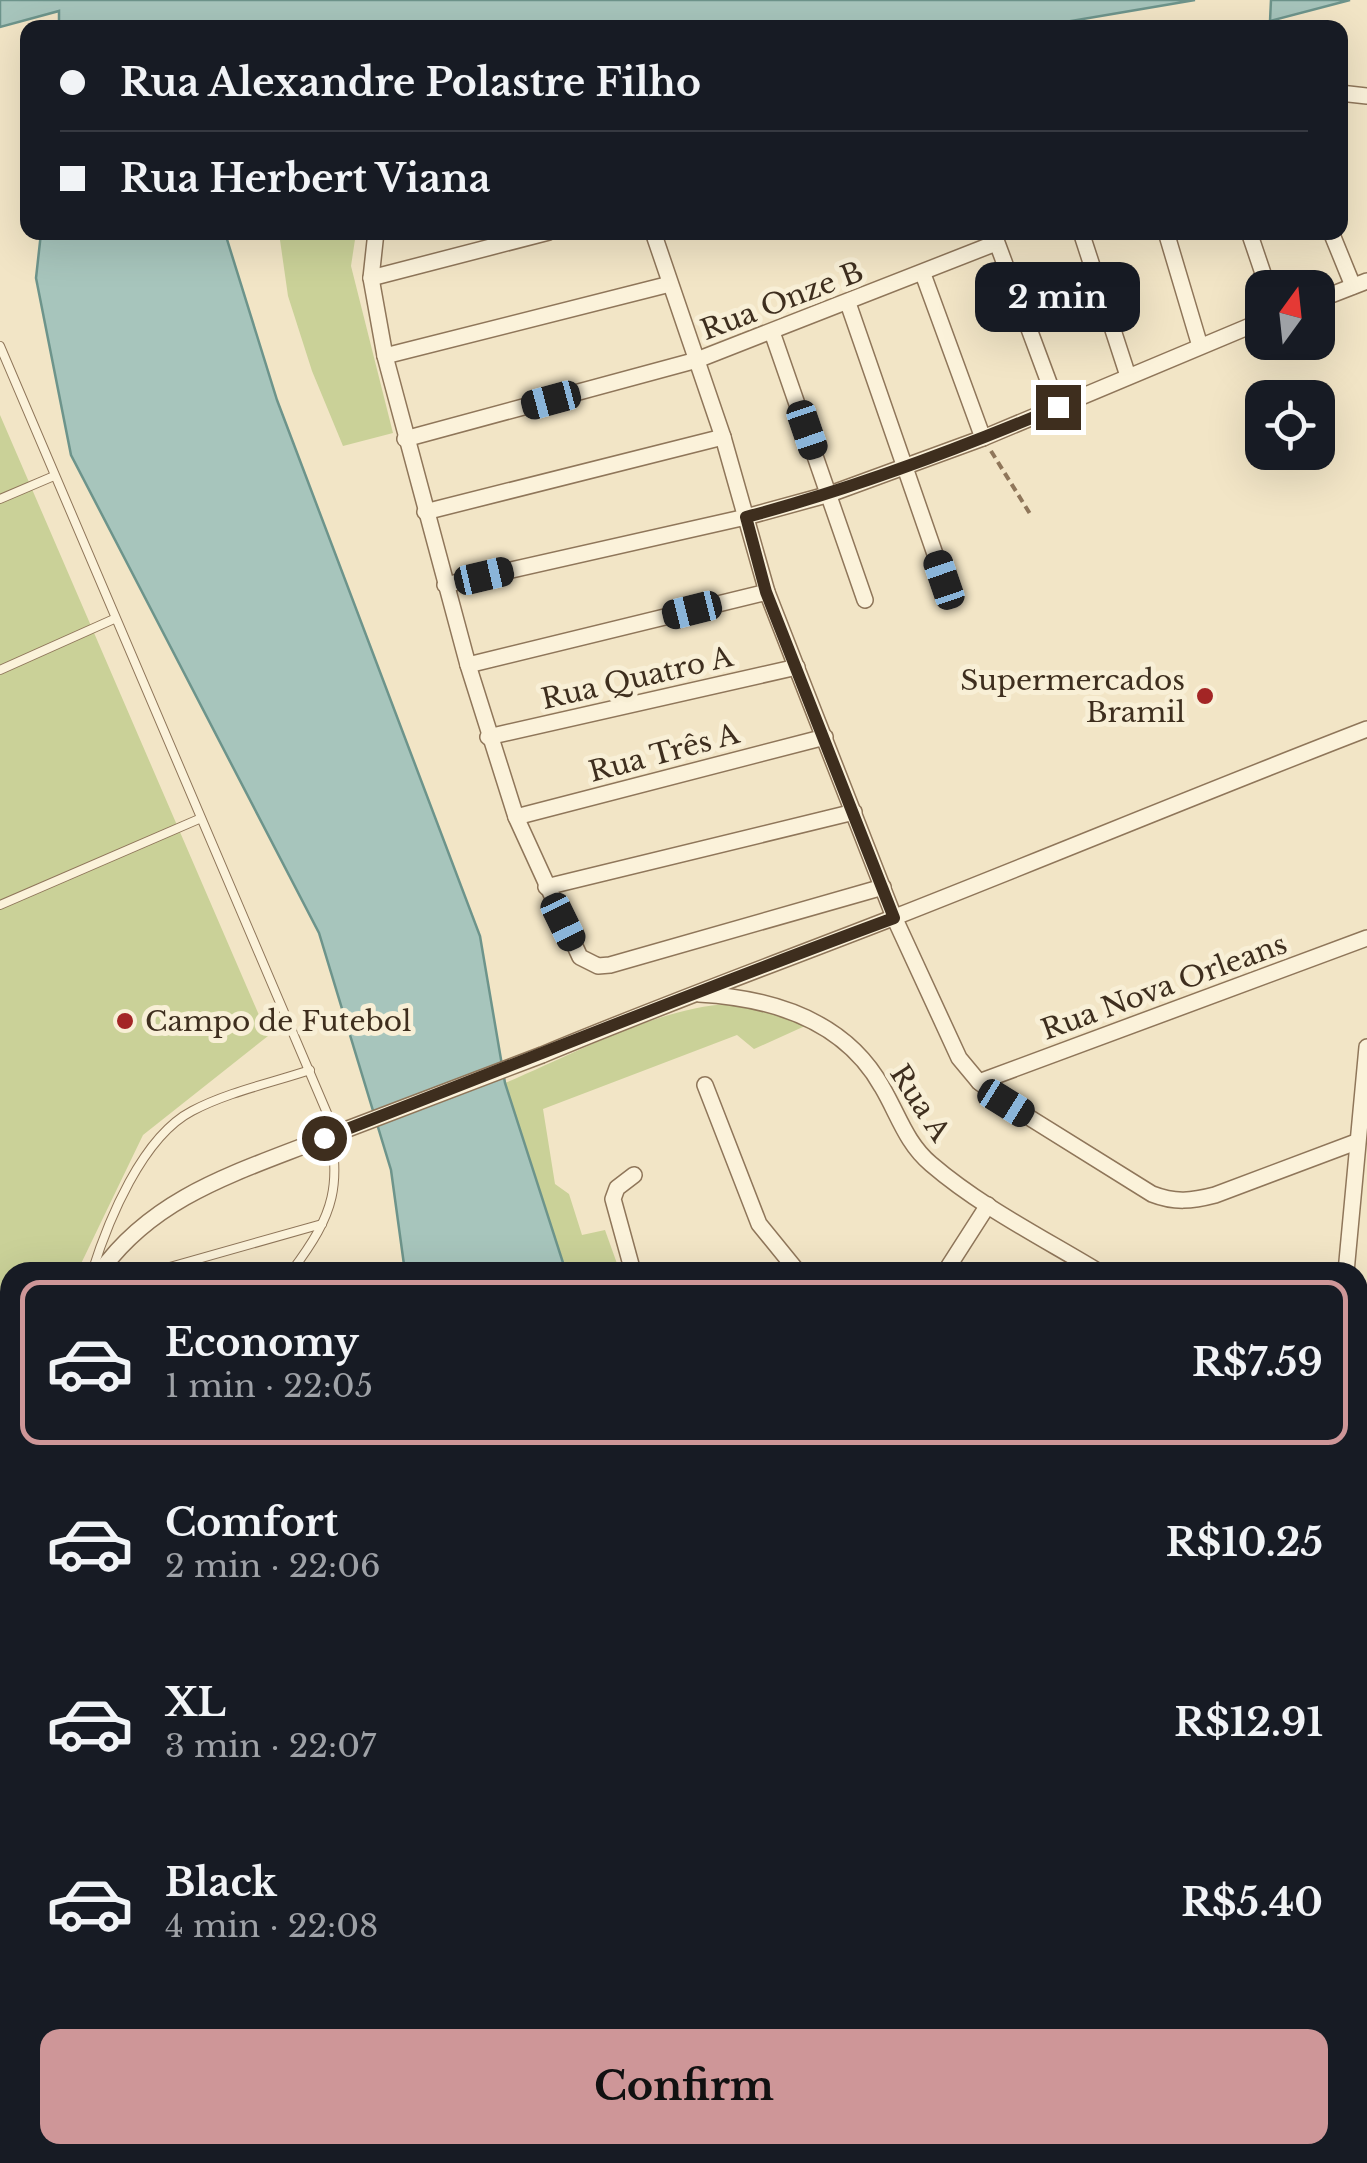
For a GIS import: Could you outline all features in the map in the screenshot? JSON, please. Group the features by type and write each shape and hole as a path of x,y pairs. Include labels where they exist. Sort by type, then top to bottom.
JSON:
{"street":[{"path":"375,240 371,278 385,356 488,737 516,817 580,956 598,966 610,965 882,887"},
{"path":"371,278 518,240"},
{"path":"656,240 722,437 766,592 894,918 959,1058 979,1082 1152,1194 1171,1201 1215,1195 1356,1142"},
{"name":"Rua Onze B","path":"405,438 697,360 923,274 990,240"},
{"path":"995,240 1058,407"},
{"path":"1084,240 1128,376"},
{"path":"1168,240 1200,346"},
{"path":"1252,240 1262,270"},
{"path":"1335,240 1360,284 1335,294"},
{"path":"923,274 984,438"},
{"path":"385,356 670,284"},
{"path":"848,304 944,580"},
{"path":"446,585 746,517 830,494 984,438 1245,329"},
{"path":"772,332 866,600"},
{"path":"425,512 722,437"},
{"path":"468,665 766,592"},
{"name":"Rua Quatro A","path":"488,737 798,667"},
{"path":"105,1262 160,1210 219,1180 1367,730"},
{"name":"Rua Três A","path":"516,817 825,737"},
{"path":"546,887 854,812"},
{"name":"Rua Nova Orleans","path":"979,1082 1367,938"},
{"name":"Rua A","path":"690,993 736,996 780,1005 814,1020 850,1046 880,1084 906,1138 929,1164 1083,1262"},
{"path":"1347,1262 1367,1047"},
{"path":"705,1086 760,1224 790,1262"},
{"path":"630,1262 612,1199 617,1188 634,1175"},
{"path":"952,1262 988,1204"}],"lane":[{"path":"0,346 327,1113 336,1159 334,1189 322,1224 297,1262"},
{"path":"0,499 54,476"},
{"path":"0,670 114,620"},
{"path":"0,906 199,819"},
{"path":"99,1262 114,1213 157,1138 190,1112 310,1070"},
{"path":"187,1262 322,1224"}],"path":[{"path":"984,438 1032,517"}],"green space":[{"path":"280,240 355,240 351,266 393,433 343,446 312,371 288,296"},
{"path":"0,415 268,1036 143,1135 82,1262 0,1262"},
{"path":"729,1004 771,1010 805,1026 754,1049 737,1035 543,1109 555,1184 569,1194 582,1235 605,1230 616,1262 563,1262 505,1083 645,1023 702,1007"}],"water":[{"path":"0,0 1195,0 1077,20 59,20 59,11 0,27"},
{"path":"1271,0 1350,0 1274,20 1270,20"},
{"path":"40,240 227,240 277,400 480,936 505,1083 563,1262 404,1262 391,1170 319,933 71,455 36,278"}],"place":[{"name":"Supermercados Bramil","path":"1205,696"},
{"name":"Campo de Futebol","path":"125,1021"}],"route":[{"path":"324,1138 542,1055 690,993 894,918 766,592 746,517 905,468 1058,407"}]}
